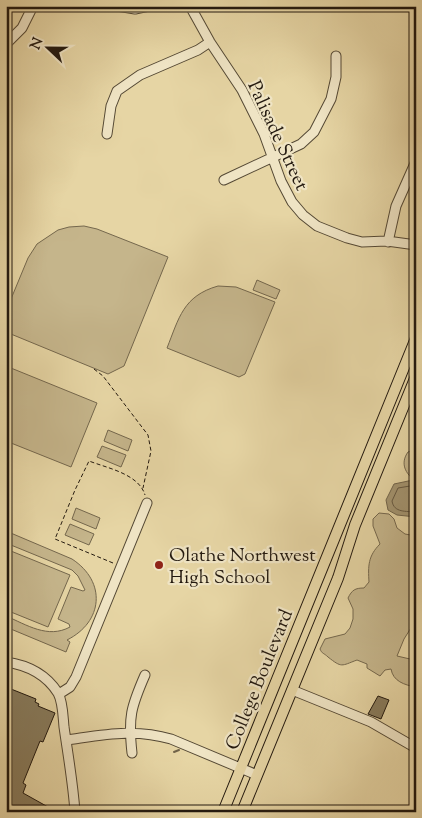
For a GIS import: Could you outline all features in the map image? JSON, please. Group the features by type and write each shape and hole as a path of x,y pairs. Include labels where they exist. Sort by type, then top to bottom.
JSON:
{"main road":[{"name":"College Boulevard","path":"223,812 416,338"},
{"name":"College Boulevard","path":"242,812 338,578 355,525 416,376"}],"street":[{"path":"6,44 22,28 33,6"},
{"path":"117,6 135,9 149,6"},
{"name":"Palisade Street","path":"190,6 210,42 242,90 264,134 281,181 292,202 302,215 317,226 346,238 362,242 416,245"},
{"path":"107,134 111,106 117,91 140,75 198,50 210,42"},
{"path":"224,180 300,144 314,132 331,100 336,77 336,56"},
{"path":"388,242 396,206 416,160"},
{"path":"59,694 70,687 76,678 146,501"},
{"path":"6,662 25,666 36,671 59,694 73,784 75,812"},
{"path":"132,753 131,712 144,675"},
{"path":"292,690 371,722 416,748"},
{"path":"66,740 130,732 158,735 257,775"}],"path":[{"path":"94,369 103,376 148,435 151,451 143,489 146,501"},
{"path":"115,564 55,539 89,460 134,480 143,489"}],"shaded area":[{"path":"84,226 97,229 168,257 124,366 108,374 6,332 6,311 28,258 37,244 58,230"},
{"path":"257,280 280,290 276,299 253,290"},
{"path":"218,286 236,287 275,302 245,374 239,377 167,348 179,318 190,302 206,290"},
{"path":"6,366 97,403 71,467 6,441"},
{"path":"108,430 132,440 128,451 104,441"},
{"path":"102,446 126,455 121,467 97,457"},
{"path":"416,449 416,481 407,472 404,460 408,452"},
{"path":"76,508 100,518 96,529 72,519"},
{"path":"379,513 389,514 394,519 397,528 405,534 416,536 416,620 404,639 397,656 410,659 416,663 416,687 400,682 394,677 391,669 385,670 380,676 367,668 367,664 357,660 344,665 339,664 322,653 320,649 325,639 345,634 350,628 353,619 353,609 348,598 354,590 364,588 369,582 370,562 373,553 380,544 373,526 373,519"},
{"path":"70,524 94,534 89,545 65,535"},
{"path":"6,531 72,559 83,568 91,579 96,601 94,613 79,632 67,640 70,642 66,652 6,627 6,616 30,627 46,631 62,630 70,627 69,624 58,619 71,587 85,590 78,576 72,570 6,543"},
{"path":"6,549 70,575 48,627 6,610"}],"water":[{"path":"416,481 416,517 397,515 388,510 386,500 394,484"}],"building":[{"path":"6,687 36,699 35,702 39,704 38,706 55,713 43,742 40,741 23,783 26,785 23,793 57,812 6,812"},
{"path":"378,696 389,700 381,719 368,714"}],"waterway":[{"path":"174,752 179,750"}],"place":[{"name":"Olathe Northwest High School","path":"159,565"}]}
